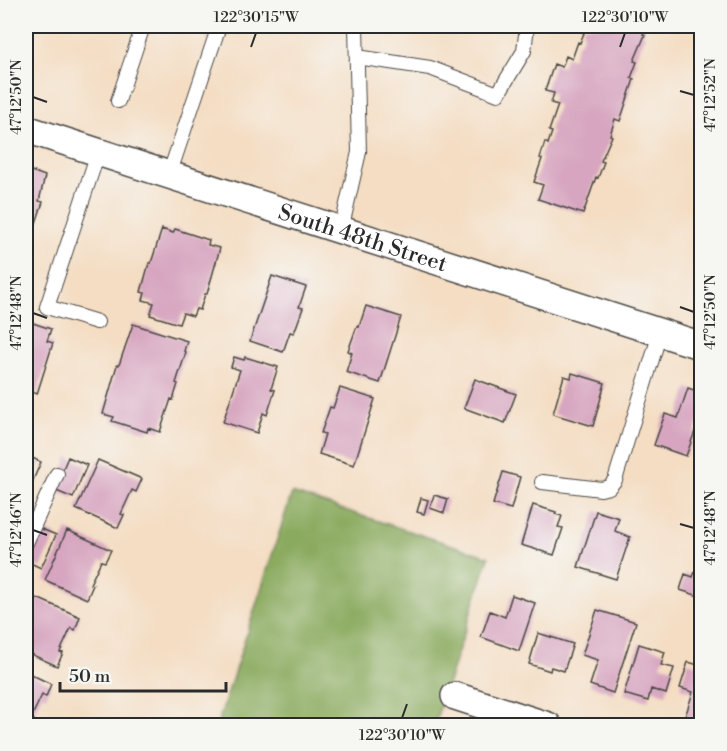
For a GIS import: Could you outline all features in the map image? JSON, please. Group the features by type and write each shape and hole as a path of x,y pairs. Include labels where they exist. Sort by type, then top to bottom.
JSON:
{"street":[{"name":"South 48th Street","path":"26,129 702,346"},
{"path":"455,696 548,726"}],"lane":[{"path":"117,101 143,26"},
{"path":"169,175 219,26"},
{"path":"341,230 359,152 356,26"},
{"path":"357,57 430,68 498,94 524,51 527,26"},
{"path":"97,322 47,307 98,153"},
{"path":"542,482 601,489 609,487 615,480 660,333"},
{"path":"26,543 57,474"}],"green space":[{"path":"292,493 489,557 434,725 217,726"}],"building":[{"path":"584,26 645,26 643,34 645,35 634,61 637,62 631,78 634,79 620,121 615,119 610,135 612,136 601,161 604,162 598,178 596,177 583,214 538,199 543,185 534,182 545,142 548,144 552,132 549,131 558,105 551,103 554,93 545,91 554,64 562,67 566,56 572,59 584,33 582,32"},
{"path":"26,169 45,176 39,201 43,202 32,235 28,234 26,241"},
{"path":"162,229 173,233 175,229 209,240 208,245 220,248 200,310 196,309 193,316 183,313 179,324 150,315 154,303 143,300 145,293 141,292"},
{"path":"272,276 306,287 299,307 303,308 294,333 290,332 283,352 250,341"},
{"path":"366,306 401,317 380,383 346,372 352,353 348,351"},
{"path":"30,322 51,329 47,341 53,343 37,394 31,392 26,406 26,335"},
{"path":"133,324 187,341 184,351 186,352 176,383 178,384 160,432 148,428 147,432 112,421 114,417 103,414 117,365 119,365"},
{"path":"234,357 244,360 245,357 278,367 271,389 275,390 267,415 263,413 257,433 223,422 240,370 231,367"},
{"path":"572,373 605,383 593,426 553,414 564,376 571,378"},
{"path":"475,379 516,394 505,423 464,408"},
{"path":"340,388 375,399 354,465 319,454 325,434 321,433 330,407 333,408"},
{"path":"688,388 702,393 702,412 686,456 654,445 665,414 678,418"},
{"path":"26,455 41,462 26,496"},
{"path":"68,457 87,465 73,498 54,490"},
{"path":"98,460 142,479 136,492 132,490 121,514 124,515 118,528 76,509"},
{"path":"503,472 520,477 511,509 493,504"},
{"path":"434,495 448,499 444,513 430,508"},
{"path":"421,498 428,500 424,514 417,512"},
{"path":"533,505 562,516 558,527 563,528 554,555 521,545"},
{"path":"596,511 619,518 615,531 630,537 616,579 578,567"},
{"path":"37,527 56,535 41,568 26,561 26,553"},
{"path":"67,530 111,550 105,562 101,561 90,584 93,585 87,599 45,580"},
{"path":"702,553 702,597 680,590 685,574 693,577"},
{"path":"512,595 535,603 519,651 481,637 490,611 505,617"},
{"path":"37,598 80,617 75,630 71,628 60,652 63,653 57,666 26,652 26,621"},
{"path":"597,610 636,622 613,693 590,685 598,660 582,655"},
{"path":"538,633 573,644 564,671 551,667 550,671 529,664"},
{"path":"639,644 665,652 661,665 674,668 666,694 651,689 648,701 624,694"},
{"path":"688,662 702,666 702,722 685,717 693,692 680,688"},
{"path":"26,672 51,684 46,697 42,695 31,718 34,720 31,726 26,726"}]}
